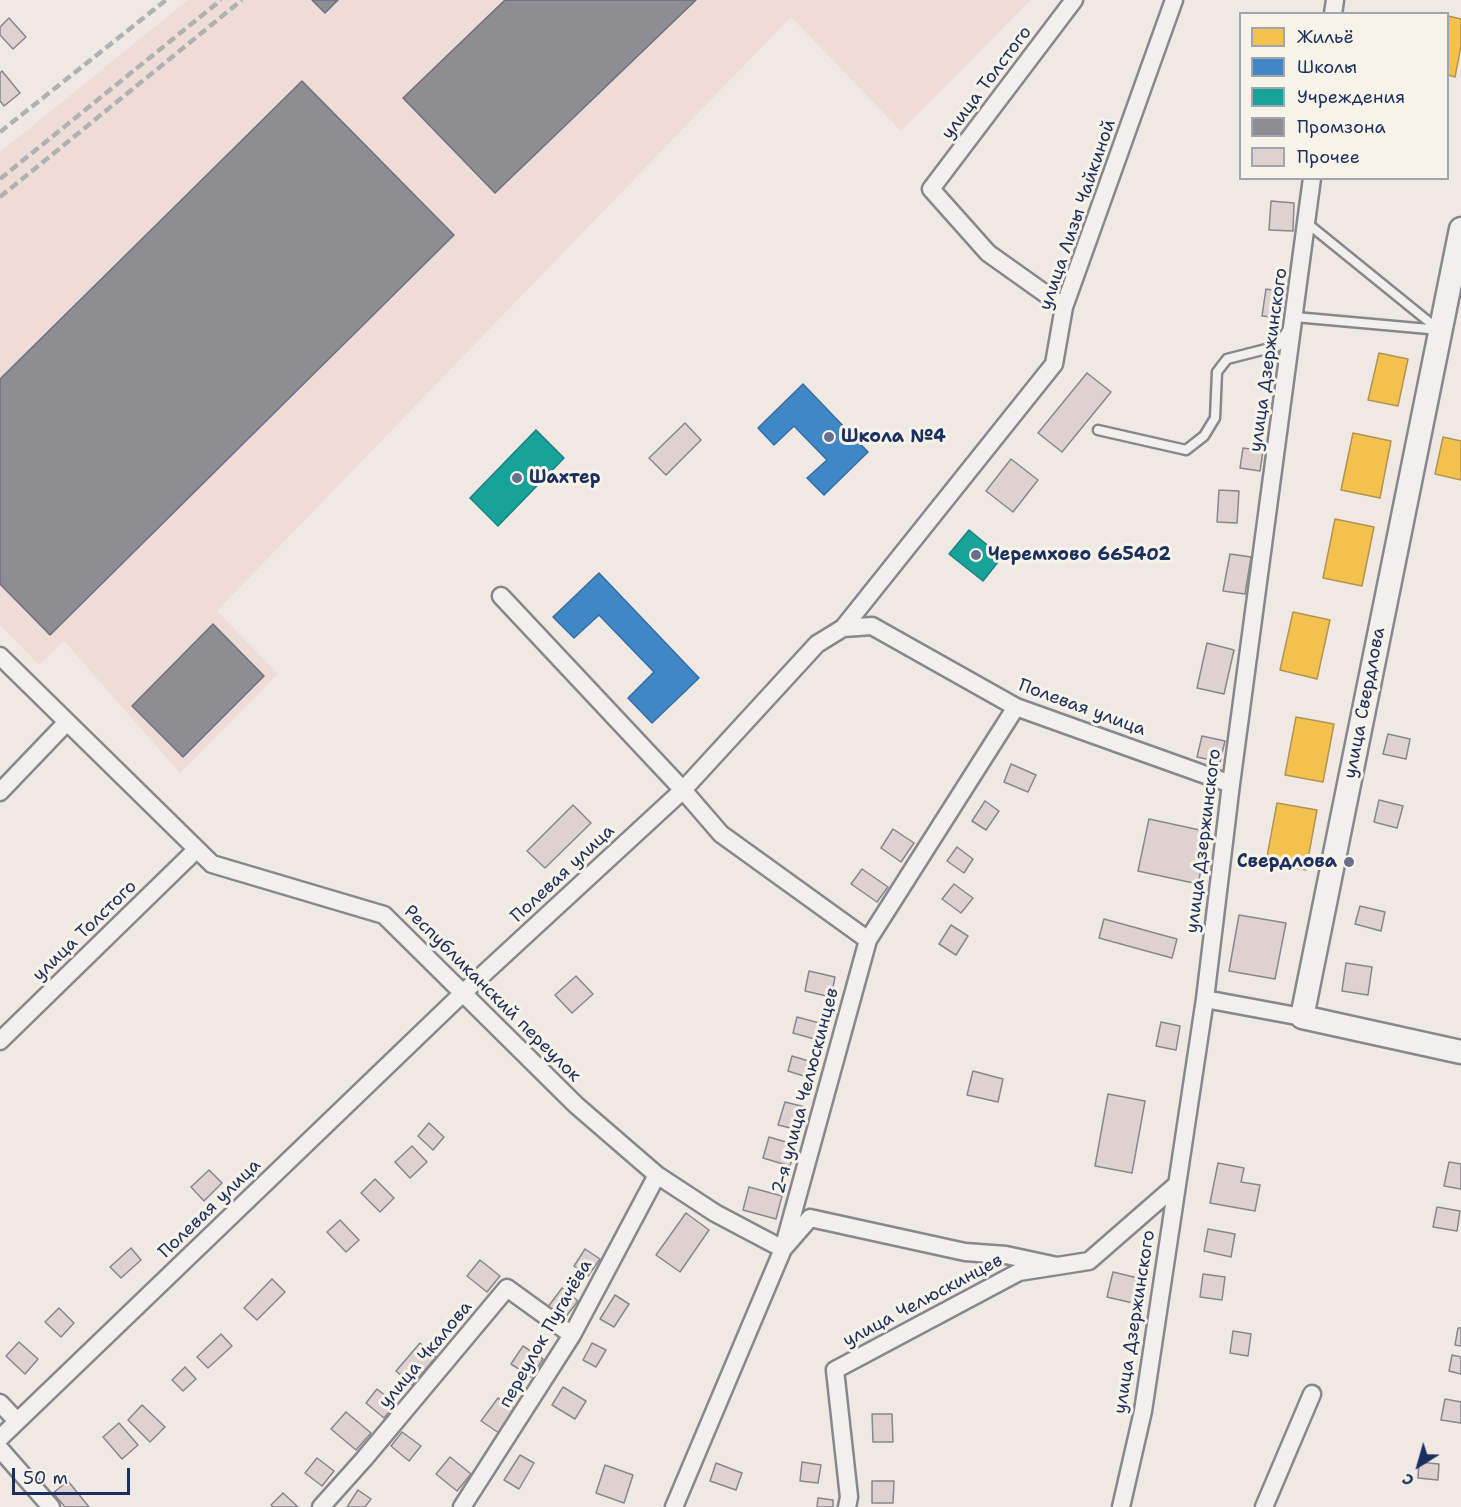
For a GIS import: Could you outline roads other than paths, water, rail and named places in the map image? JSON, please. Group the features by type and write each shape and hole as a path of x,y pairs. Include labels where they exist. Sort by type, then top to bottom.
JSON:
{"street":[{"name":"улица Толстого","path":"1064,307 988,253 931,189 1074,0"},
{"name":"улица Лизы Чайкиной","path":"843,628 1054,364 1064,307 1174,0"},
{"name":"улица Дзержинского","path":"1121,1507 1143,1411 1175,1186 1205,999 1231,784 1312,180"},
{"name":"улица Свердлова","path":"1302,1017 1440,330 1457,291 1461,229"},
{"path":"501,596 683,790 721,834 868,940"},
{"name":"Полевая улица","path":"0,1438 464,992 683,790 818,644 843,628 872,626 1016,707 1231,784"},
{"name":"Республиканский переулок","path":"0,656 212,864 384,915 576,1105 657,1175 715,1213 783,1249"},
{"name":"2-я улица Челюскинцев","path":"674,1507 783,1249 868,940 1016,707"},
{"path":"0,792 67,722"},
{"name":"улица Толстого","path":"0,1041 197,849"},
{"path":"1205,999 1302,1017 1461,1052"},
{"name":"переулок Пугачёва","path":"462,1507 572,1335 657,1175"},
{"name":"улица Челюскинцев","path":"848,1507 849,1497 835,1370 1019,1272 1089,1261 1175,1186"},
{"path":"783,1249 810,1218 965,1252 1006,1256 1057,1266"},
{"name":"улица Чкалова","path":"321,1507 507,1288 572,1335"},
{"path":"1264,1507 1312,1394"},
{"path":"0,1403 17,1421"},
{"path":"0,1449 51,1507"}],"lane":[{"path":"1307,223 1440,330"},
{"path":"1098,430 1185,450 1204,435 1215,418 1217,372 1227,359 1278,346 1295,317 1440,330"}],"railway":[{"path":"0,132 166,0"},
{"path":"0,179 221,0"},
{"path":"0,197 242,0"}],"place":[{"name":"Школа №4","path":"829,437"},
{"name":"Шахтер","path":"517,478"},
{"name":"Черемхово 665402","path":"976,555"},
{"name":"Свердлова","path":"1349,862"}]}
